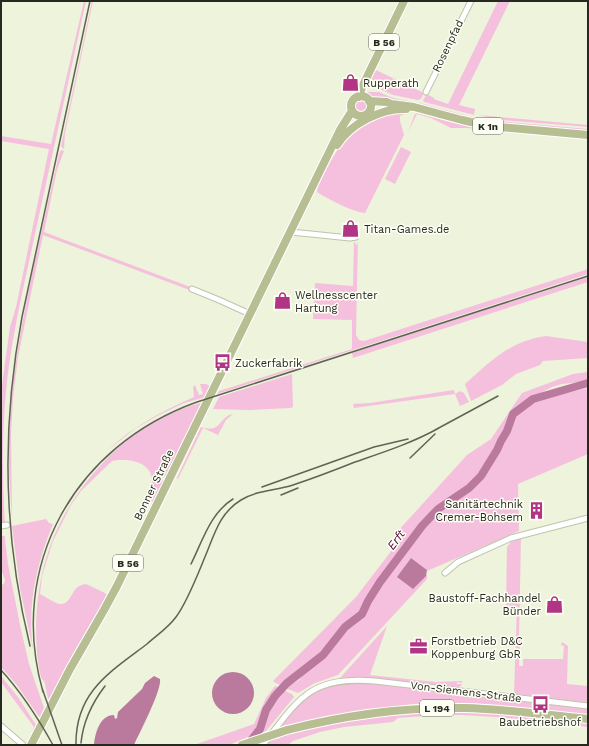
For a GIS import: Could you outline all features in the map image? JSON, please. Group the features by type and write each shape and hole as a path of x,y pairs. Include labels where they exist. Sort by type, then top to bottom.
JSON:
{"main road":[{"name":"B 56","path":"366,101 362,87 404,1"},
{"path":"354,99 366,101 366,114 362,116 354,113 352,102 354,99"},
{"name":"K 1n","path":"366,101 414,107 462,120 504,128 588,134"},
{"name":"K 1n","path":"325,162 351,129 371,118 392,110 412,110 452,122 462,120"},
{"name":"B 56","path":"291,232 342,126 354,113"},
{"name":"Bonner Straße","path":"32,745 70,669 112,595 291,232"},
{"name":"L 194","path":"242,745 287,730 346,717 426,708 496,710 588,719"}],"street":[{"name":"Rosenpfad","path":"426,92 471,1"},
{"path":"291,232 350,238 356,237"},
{"path":"192,289 250,314"},
{"path":"445,573 458,562 511,538 588,518"},
{"path":"1,526 7,525"},
{"name":"Von-Siemens-Straße","path":"262,745 289,711 305,696 322,685 344,680 375,681 588,706"},
{"path":"1,726 23,745"}],"shaded area":[{"path":"84,1 86,1 22,293 11,351 6,391 3,441 5,524 1,522 1,392 10,327 16,307 49,149 1,141 1,136 51,144"},
{"path":"92,1 65,133 64,149 61,146"},
{"path":"498,1 510,1 459,105 475,109 474,115 424,102 423,100 427,94 434,99 448,104"},
{"path":"376,70 424,93 421,99 418,100 393,95 371,85 369,83"},
{"path":"366,92 379,92 393,98 424,104 486,120 588,129 588,132 488,123 369,98"},
{"path":"361,98 368,103 369,106 364,113 361,114 354,109 353,106 358,99"},
{"path":"402,111 409,112 400,116 404,135 365,213 348,208 317,192 320,181 333,158 347,138 365,123 388,114"},
{"path":"417,113 454,123 588,139 468,128 451,128 431,118 417,114 408,132 415,114"},
{"path":"478,115 588,125 588,127 502,120"},
{"path":"401,147 411,152 395,184 385,179"},
{"path":"61,150 64,151 57,170 44,232 193,288 192,291 43,235 18,357 13,398 11,435 12,518 9,474 9,429 15,369 25,307"},
{"path":"358,240 356,335 359,340 364,341 588,269 588,274 217,394 219,391 352,349 352,320 313,319 315,283 353,286 354,241 357,246"},
{"path":"588,277 588,282 353,358 352,353"},
{"path":"546,336 588,342 588,358 543,361 540,365 516,374 502,385 471,401 465,384 511,347 522,342"},
{"path":"588,372 588,381 562,384 552,387 523,402 512,413 493,454 480,475 471,485 458,494 435,506 413,533 388,570 378,581 358,615 345,623 338,630 322,653 282,686 273,681 356,597 402,537 397,532 467,455 491,439 522,393 573,374"},
{"path":"292,374 293,407 291,408 249,410 213,409 219,397"},
{"path":"200,384 210,386 206,397 184,403 157,416 136,428 108,450 138,426 171,408 194,397 193,387 195,385 199,395 203,394"},
{"path":"588,388 588,454 518,484 519,531 427,571 411,558 398,577 427,575 427,579 338,675 315,683 298,693 285,688 299,680 304,673 322,659 342,633 362,617 382,582 425,527 432,515 463,495 481,478 499,451 515,414 531,402 546,395 562,394"},
{"path":"454,390 455,394 354,408 353,404 370,403"},
{"path":"460,391 464,393 469,402 460,406 455,394"},
{"path":"203,402 166,477 158,474 156,478 164,481 153,502 147,500 152,481 151,474 148,469 138,462 125,460 112,461 81,491 71,505 53,541 42,575 46,558 54,537 64,515 77,495 92,475 111,454 125,442 140,430 162,418"},
{"path":"233,414 226,420 218,435 203,428 178,479 177,478 201,427 208,429 216,427 225,418"},
{"path":"46,519 49,523 53,524 42,555 34,586 31,618 33,650 20,588 12,526"},
{"path":"1,536 5,536 8,564 29,664 44,708 40,718 16,684 1,667 1,585 4,584 5,580 1,569"},
{"path":"521,538 519,640 522,640 520,644 519,666 523,666 523,659 563,659 564,646 561,645 562,642 568,646 567,684 588,686 588,703 514,694 517,606 506,605 507,547 511,542"},
{"path":"411,558 427,570 426,576 413,589 397,577"},
{"path":"42,577 40,594 60,604 67,601 77,588 86,584 107,595 70,659 49,701 45,683 41,677 39,668 36,628 37,604"},
{"path":"387,626 370,675 436,682 462,681 462,683 457,682 457,684 462,684 460,687 457,689 369,678 339,679"},
{"path":"229,672 237,672 248,678 254,689 254,697 248,708 237,714 229,714 218,708 212,697 212,689 218,678"},
{"path":"1,676 18,697 36,725 28,743 34,727 1,682"},
{"path":"154,676 160,679 158,692 134,745 94,745 97,730 102,721 109,716 114,715 115,719 117,718 118,712 142,689 145,683"},
{"path":"359,682 588,709 588,715 484,704 414,704 357,711 283,726 282,723 294,710 313,694 328,686"},
{"path":"275,686 280,688 266,707 260,726 255,734 229,745 194,745 254,724 266,698"},
{"path":"283,690 292,694 294,697 266,731 260,733 269,707"},
{"path":"447,712 496,713 588,723 588,727 496,717 439,715 398,718 393,722 344,727 320,732 293,741 288,745 265,745 268,741 280,738 280,736 342,722 405,714"}],"waterway":[{"name":"Erft","path":"249,743 260,729 266,710 275,696 287,683 323,655 345,627 362,614 380,582 422,526 438,509 469,488 481,476 507,431 513,414 533,399 588,383"}],"railway":[{"path":"30,646 14,564 10,523 8,441 11,400 15,358 22,317 90,1"},
{"path":"43,692 34,645 35,600 43,556 60,516 85,480 116,448 154,422 197,402 588,276"},
{"path":"435,430 498,396"},
{"path":"76,745 77,727 81,711 88,697 108,674 170,625 176,617 197,577 213,537 228,510 241,500 253,494 293,485 398,447 439,428"},
{"path":"410,458 435,434"},
{"path":"262,487 374,447 408,439"},
{"path":"281,495 298,488"},
{"path":"191,564 213,519 225,505 233,499"},
{"path":"1,670 29,706 53,745"},
{"path":"81,743 89,713 105,686"},
{"path":"42,688 62,745"}],"place":[{"name":"Rupperath","path":"350,83"},
{"name":"Titan-Games.de","path":"351,229"},
{"name":"Wellnesscenter Hartung","path":"282,301"},
{"name":"Zuckerfabrik","path":"222,363"},
{"name":"Sanitärtechnik Cremer-Bohsem","path":"536,510"},
{"name":"Baustoff-Fachhandel Bünder","path":"554,604"},
{"name":"Forstbetrieb D&C Koppenburg GbR","path":"418,647"},
{"name":"Baubetriebshof","path":"540,704"}]}
